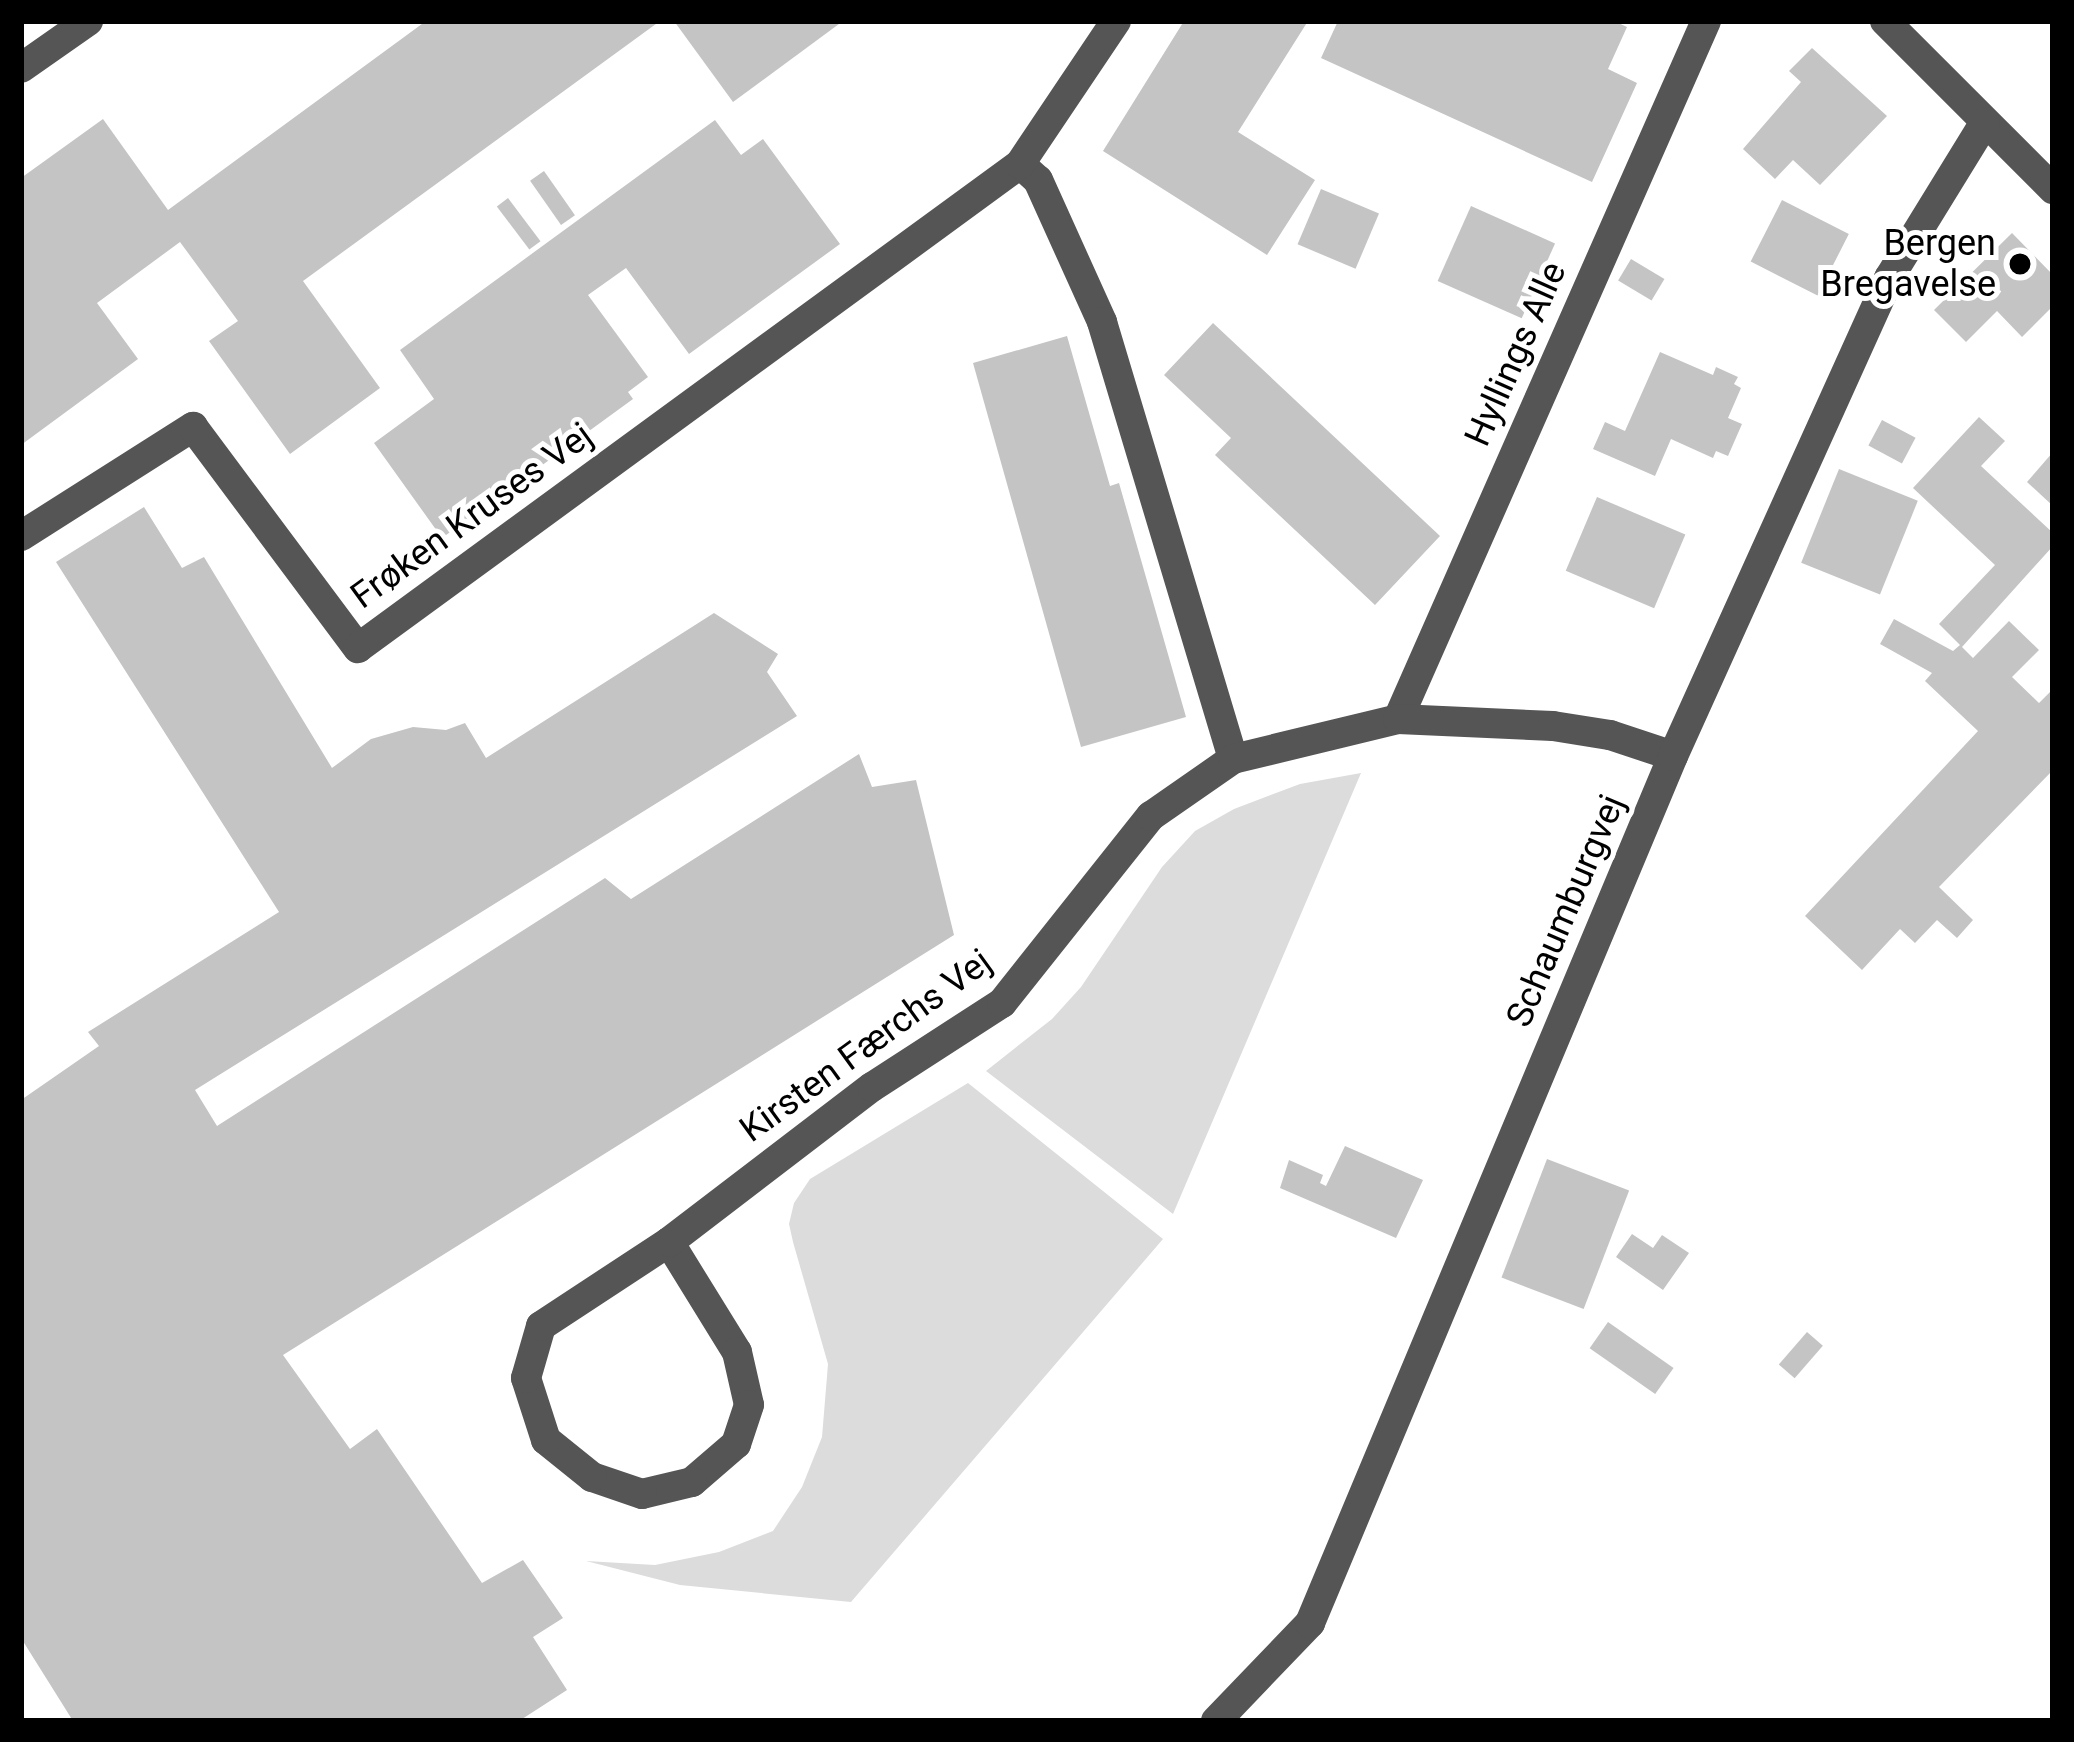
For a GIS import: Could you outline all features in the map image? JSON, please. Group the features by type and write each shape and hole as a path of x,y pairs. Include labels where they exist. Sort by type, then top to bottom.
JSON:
{"street":[{"path":"21,68 88,21"},
{"name":"Frøken Kruses Vej","path":"21,536 193,427 358,648 1020,164 1116,21"},
{"name":"Hyllings Alle","path":"1398,719 1706,21"},
{"path":"1885,21 2053,190"},
{"name":"Schaumburgvej","path":"1216,1721 1310,1623 1672,756 1888,278 1985,122"},
{"path":"1020,164 1038,180 1102,322 1233,759"},
{"name":"Kirsten Færchs Vej","path":"668,1242 737,1352 749,1405 736,1444 692,1482 642,1494 592,1477 546,1441 526,1378 541,1326 668,1242 872,1087 1002,1004 1151,816 1233,759 1398,719 1553,726 1610,735 1672,756"}],"shaded area":[{"path":"1361,773 1173,1214 986,1071 1052,1019 1081,987 1162,867 1195,831 1234,809 1300,784"},
{"path":"968,1083 1163,1239 851,1602 680,1585 586,1561 655,1565 719,1552 773,1531 802,1487 822,1437 828,1364 789,1224 794,1203 810,1179"}],"building":[{"path":"426,21 660,21 303,281 380,388 290,454 209,341 238,321 180,242 97,303 138,359 21,445 21,178 103,119 168,210"},
{"path":"674,21 843,21 733,102"},
{"path":"1184,21 1308,21 1238,132 1315,180 1267,255 1103,151"},
{"path":"1338,21 1614,21 1627,27 1608,69 1637,83 1592,182 1321,58"},
{"path":"1812,48 1887,116 1820,185 1793,160 1775,179 1743,149 1801,82 1789,71"},
{"path":"715,120 741,155 763,139 840,244 689,354 626,268 588,295 648,377 628,392 633,399 442,538 374,443 434,399 400,350"},
{"path":"544,171 575,215 561,225 530,181"},
{"path":"1321,189 1379,214 1356,269 1298,244"},
{"path":"508,198 540,241 529,250 497,206"},
{"path":"1782,200 1849,234 1818,296 1751,261"},
{"path":"1471,206 1555,243 1522,318 1438,281"},
{"path":"2012,233 2053,275 2053,306 2022,337 1997,311 1966,342 1934,310"},
{"path":"1631,259 1664,279 1652,301 1618,280"},
{"path":"1213,323 1440,536 1375,605 1215,455 1231,438 1164,375"},
{"path":"1067,336 1110,486 1119,483 1186,717 1081,747 973,363"},
{"path":"1660,352 1713,375 1716,367 1738,377 1734,384 1741,388 1728,418 1742,424 1728,456 1716,451 1713,458 1671,439 1655,476 1593,449 1605,422 1625,431"},
{"path":"1979,417 2005,441 1981,466 2053,533 2053,546 1962,647 1973,658 2009,621 2039,650 2012,677 2039,703 2053,689 2053,770 1939,887 1973,920 1957,938 1937,920 1915,943 1900,929 1862,970 1805,916 1978,731 1925,681 1932,673 1880,644 1894,619 1953,651 1960,645 1939,624 1995,565 1913,488"},
{"path":"1882,420 1916,438 1902,463 1868,446"},
{"path":"2053,452 2053,506 2027,482"},
{"path":"1839,469 1918,501 1880,594 1801,563"},
{"path":"1597,497 1685,535 1654,608 1566,571"},
{"path":"144,507 182,568 204,557 332,768 371,739 413,727 446,730 465,723 486,758 714,613 778,654 767,672 797,716 195,1090 217,1126 605,878 631,899 859,754 872,787 916,780 954,935 283,1355 350,1449 377,1429 482,1583 523,1560 563,1618 533,1637 567,1690 519,1721 73,1721 21,1638 21,1100 99,1046 88,1032 279,912 56,562"},
{"path":"1345,1146 1423,1180 1396,1238 1280,1188 1289,1160 1323,1175 1320,1183 1326,1186"},
{"path":"1547,1159 1629,1191 1584,1309 1501,1278"},
{"path":"1632,1234 1653,1248 1662,1235 1689,1253 1663,1290 1616,1257"},
{"path":"1608,1322 1674,1368 1655,1394 1590,1348"},
{"path":"1807,1332 1823,1346 1795,1378 1779,1364"}],"place":[{"name":"Bergen Bregavelse","path":"2020,264"}]}
